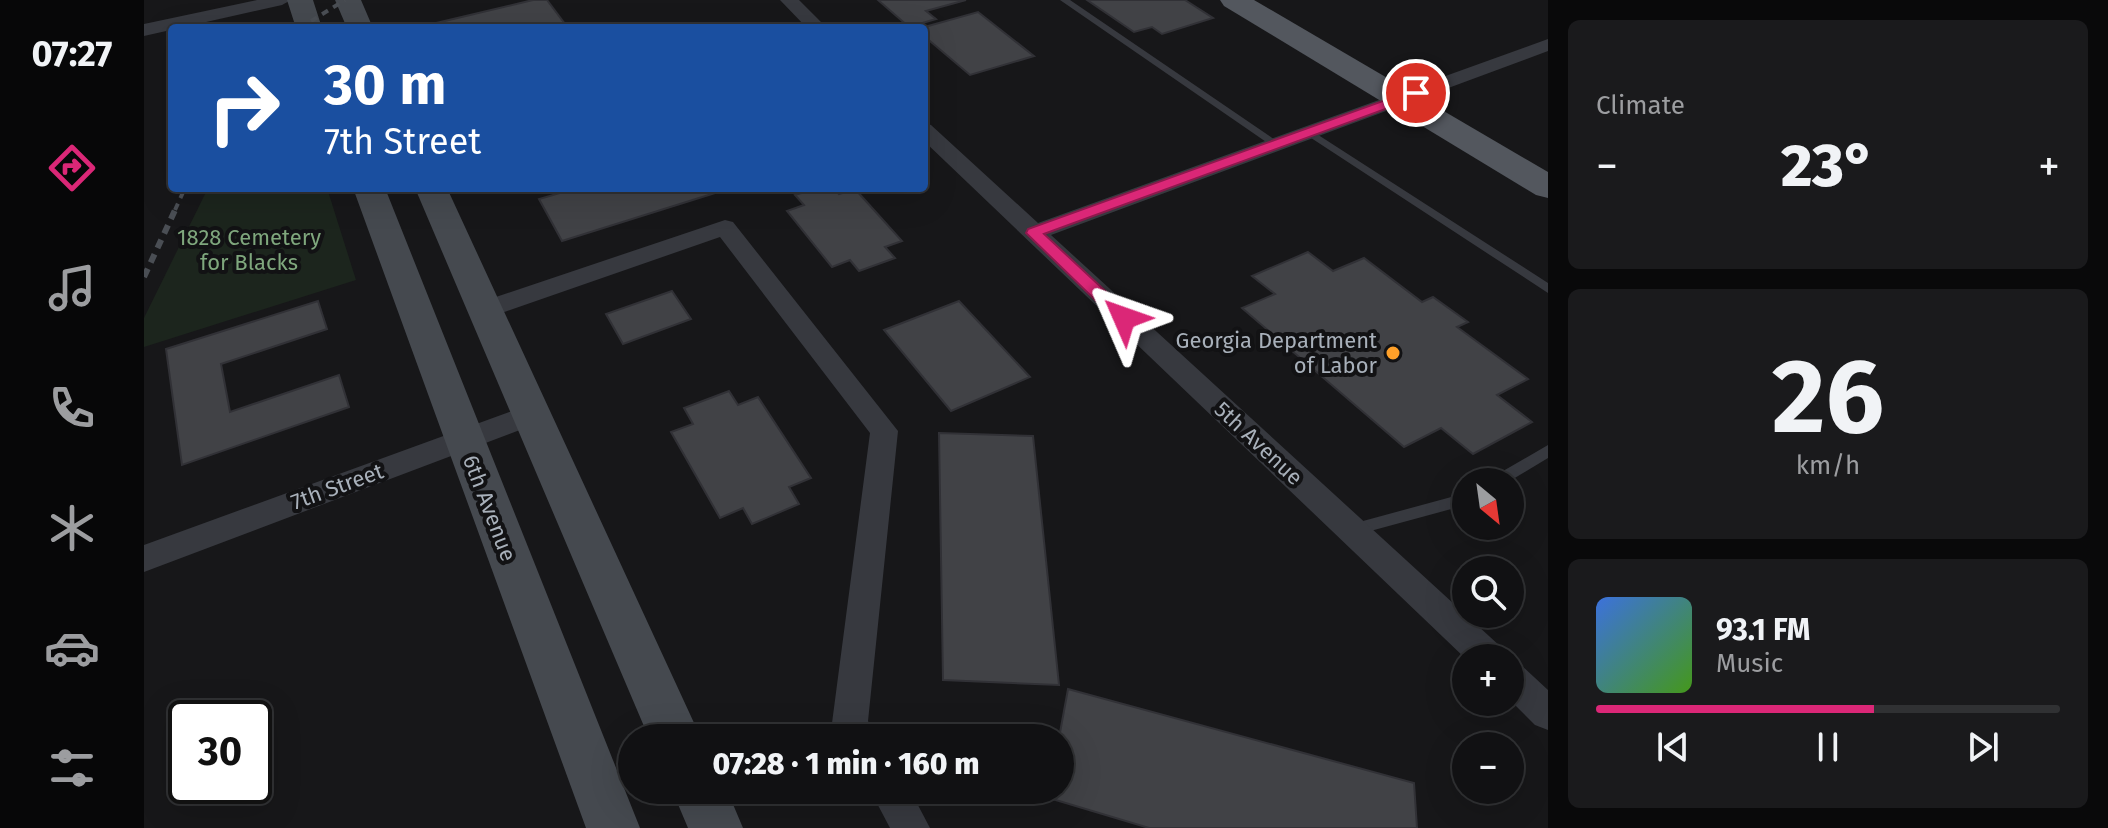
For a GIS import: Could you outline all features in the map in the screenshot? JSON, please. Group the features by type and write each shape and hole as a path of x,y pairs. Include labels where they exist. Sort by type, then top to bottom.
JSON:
{"main road":[{"path":"300,0 308,24"},
{"path":"348,0 358,24"},
{"path":"1234,0 1548,187"},
{"path":"1281,0 1535,146"},
{"name":"6th Avenue","path":"370,192 613,828"},
{"path":"433,192 669,724"},
{"path":"705,804 716,828"}],"street":[{"path":"172,24 282,0"},
{"path":"789,0 814,24"},
{"path":"144,30 168,25"},
{"path":"1033,233 1548,45"},
{"name":"5th Avenue","path":"928,133 1474,644"},
{"path":"484,310 725,227 884,431 851,724"},
{"name":"7th Street","path":"144,559 531,415"},
{"path":"1524,690 1548,713"},
{"path":"897,804 911,828"}],"lane":[{"path":"1064,0 1276,144"},
{"path":"1309,132 1548,289"},
{"path":"1519,468 1548,451"},
{"path":"1352,530 1452,503"}],"green space":[{"name":"1828 Cemetery for Blacks","path":"206,192 328,192 356,280 144,347 144,318"}],"building":[{"path":"533,0 547,0 565,24 432,24"},
{"path":"878,0 966,0 926,11 936,19 906,24"},
{"path":"1087,0 1185,0 1213,18 1162,34 1152,27 1134,32"},
{"path":"978,12 1034,56 970,75 928,39 928,26"},
{"path":"563,192 718,192 562,241 539,199"},
{"path":"804,192 858,192 902,241 885,247 895,258 859,271 850,260 832,267 787,211 804,205 795,195"},
{"name":"Georgia Department of Labor","path":"1308,252 1333,271 1364,258 1422,302 1433,297 1468,322 1457,327 1528,379 1497,395 1532,422 1473,454 1441,428 1404,447 1242,308 1275,294 1252,276"},
{"path":"672,291 691,319 623,344 606,314"},
{"path":"318,301 327,329 221,364 230,412 339,375 349,407 182,465 166,349"},
{"path":"959,301 1030,377 951,411 884,330"},
{"path":"729,391 738,405 758,397 811,478 789,487 799,504 752,524 743,508 720,518 671,432 693,424 684,408"},
{"path":"939,433 1033,436 1059,685 943,680"},
{"path":"1068,689 1414,783 1417,828 1149,828 1069,804 1074,804 1074,724 1062,724"}],"railway":[{"path":"306,24 345,0"},
{"path":"175,210 183,192"},
{"path":"144,277 176,208"}],"place":[{"name":"Georgia Department of Labor","path":"1393,353"}],"route":[{"path":"1124,318 1033,233 1416,93"}]}
